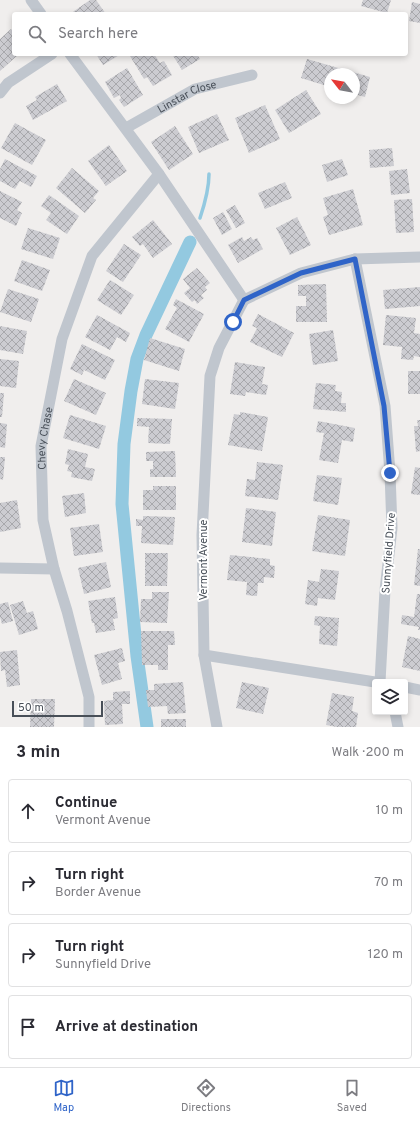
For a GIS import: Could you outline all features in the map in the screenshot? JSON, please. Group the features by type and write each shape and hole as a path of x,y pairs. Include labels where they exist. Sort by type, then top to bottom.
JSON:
{"street":[{"path":"31,0 40,12"},
{"path":"0,93 8,83 49,56"},
{"path":"72,56 159,174 244,300 301,273 355,259 420,257"},
{"name":"Linstar Close","path":"126,128 195,89 252,75"},
{"name":"Chevy Chase","path":"89,727 89,697 67,611 54,569 43,520 41,446 62,339 92,256 159,174"},
{"name":"Sunnyfield Drive","path":"355,259 384,406 390,473 392,528 380,679"},
{"name":"Vermont Avenue","path":"217,727 204,654 202,535 210,376 219,348 244,300"},
{"path":"0,568 54,569"},
{"path":"204,654 372,682"},
{"path":"408,688 420,690"},
{"path":"396,715 398,727"}],"building":[{"path":"90,0 96,0 105,12 73,12"},
{"path":"363,0 391,0 387,12 361,6"},
{"path":"412,2 420,4 420,23 409,21"},
{"path":"11,29 12,30 12,56 17,56 0,71 0,39"},
{"path":"97,56 118,56 103,65"},
{"path":"130,56 155,56 160,63 164,61 172,75 153,86 147,77 144,79"},
{"path":"173,56 198,56 200,59 182,70"},
{"path":"307,59 338,68 324,68 324,85 301,78"},
{"path":"127,68 143,95 124,107 119,100 121,98 120,95 114,98 105,82"},
{"path":"360,74 370,77 365,97 360,96"},
{"path":"57,84 67,101 33,120 26,106 37,100 35,97"},
{"path":"306,90 321,114 289,133 275,110"},
{"path":"265,105 280,139 249,153 235,118"},
{"path":"217,114 229,140 199,153 188,127"},
{"path":"15,123 46,140 32,165 1,148"},
{"path":"175,126 193,154 169,170 151,142"},
{"path":"109,145 127,171 106,186 88,161"},
{"path":"392,148 394,166 370,168 369,150"},
{"path":"5,159 37,176 31,187 20,181 15,189 0,181 0,169"},
{"path":"342,159 348,175 327,182 322,165"},
{"path":"72,168 99,191 93,198 96,200 85,213 56,188"},
{"path":"407,169 410,193 391,195 389,171"},
{"path":"285,182 292,198 265,209 258,193"},
{"path":"353,189 363,225 329,235 323,217 328,215 323,198"},
{"path":"0,191 22,202 17,210 22,213 16,226 0,218"},
{"path":"49,195 79,216 67,234 46,220 51,213 41,206"},
{"path":"412,199 414,232 396,233 394,200"},
{"path":"235,205 245,223 236,228 226,210"},
{"path":"223,212 232,229 222,235 213,218"},
{"path":"297,217 311,245 290,255 276,228"},
{"path":"153,220 172,244 153,258 143,244 140,246 132,237"},
{"path":"28,228 60,238 53,259 21,249"},
{"path":"242,237 244,241 251,237 253,240 257,238 263,249 238,263 228,245"},
{"path":"124,244 141,255 123,282 106,271"},
{"path":"22,260 50,270 42,291 14,281"},
{"path":"197,268 210,283 205,287 207,290 201,295 204,298 197,304 195,300 192,302 184,293 190,288 183,279"},
{"path":"110,280 134,295 121,315 97,300"},
{"path":"326,284 327,322 296,322 296,306 306,306 306,296 298,296 298,285"},
{"path":"420,287 420,306 385,309 383,290"},
{"path":"8,289 39,299 31,322 0,312"},
{"path":"176,299 204,314 189,342 165,329 177,308 173,305"},
{"path":"258,314 294,333 282,357 250,342 257,328 252,326"},
{"path":"97,315 130,333 126,342 117,337 110,350 85,337"},
{"path":"386,315 416,318 414,333 420,334 420,357 414,356 413,360 401,359 402,347 383,345"},
{"path":"0,326 27,331 23,354 0,350"},
{"path":"333,330 338,361 313,365 309,334"},
{"path":"150,338 185,349 179,371 144,360"},
{"path":"82,344 115,360 105,380 84,370 82,375 70,369"},
{"path":"0,359 19,361 16,388 0,386"},
{"path":"235,362 265,367 262,384 268,385 266,395 246,392 245,396 230,394"},
{"path":"408,371 420,371 420,394 408,394"},
{"path":"74,379 106,393 96,415 64,401"},
{"path":"145,379 179,383 175,409 142,404"},
{"path":"316,383 336,385 335,391 342,392 341,403 346,403 346,412 313,409"},
{"path":"0,393 4,393 2,417 0,417"},
{"path":"240,412 268,417 262,451 228,445 234,414 240,415"},
{"path":"70,415 106,426 99,449 63,438"},
{"path":"137,418 172,419 170,444 148,443 149,427 137,426"},
{"path":"417,420 420,420 420,451 416,452 414,426 418,426"},
{"path":"318,421 355,428 353,442 342,440 338,463 319,460 324,433 316,432"},
{"path":"0,423 7,424 5,448 0,447"},
{"path":"68,449 88,454 85,467 95,469 92,481 71,477 72,472 67,471 69,465 65,464"},
{"path":"175,451 176,477 150,477 150,469 153,469 153,461 146,461 146,452"},
{"path":"0,457 5,457 3,480 0,479"},
{"path":"257,462 283,465 278,500 245,496 247,479 255,480"},
{"path":"415,467 420,468 420,495 411,494"},
{"path":"317,475 342,478 338,505 313,501"},
{"path":"153,486 176,486 176,510 143,510 143,490 153,490"},
{"path":"84,493 86,513 65,517 62,496"},
{"path":"17,500 21,528 0,532 0,503"},
{"path":"246,508 276,512 272,546 242,542"},
{"path":"318,515 350,520 345,556 312,551"},
{"path":"143,516 175,517 173,545 141,543 142,526 136,526 136,519 143,520"},
{"path":"99,524 103,552 74,556 70,528"},
{"path":"418,549 420,549 420,586 414,585"},
{"path":"145,553 168,553 167,586 145,586"},
{"path":"230,555 270,559 270,565 275,566 274,578 264,577 264,583 258,583 257,596 246,595 247,582 227,580"},
{"path":"106,562 111,587 84,594 78,568"},
{"path":"321,569 339,571 335,600 318,598 317,606 305,604 308,580 319,582"},
{"path":"152,592 169,592 167,623 140,622 141,599 152,599"},
{"path":"417,594 420,594 420,630 418,630 419,627 401,624 402,615 414,617"},
{"path":"115,597 118,618 113,619 115,630 96,633 94,623 92,623 88,601"},
{"path":"23,601 27,613 33,611 38,629 19,635 10,605"},
{"path":"8,602 13,621 2,624 0,617 0,604"},
{"path":"315,616 339,618 337,646 319,644 320,626 314,625"},
{"path":"141,631 174,631 175,645 168,645 168,670 158,670 158,665 142,665"},
{"path":"408,636 420,639 420,671 402,667"},
{"path":"122,648 125,661 118,663 122,679 102,685 94,655"},
{"path":"17,650 20,685 7,687 5,670 1,671 0,652"},
{"path":"183,682 186,713 168,714 167,706 148,707 146,690 154,690 154,684"},
{"path":"242,682 269,688 263,714 236,708"},
{"path":"130,691 130,704 122,704 123,724 105,725 104,701 113,700 113,692"},
{"path":"332,693 354,697 352,711 358,713 356,727 337,727 326,725"},
{"path":"31,699 55,699 54,727 30,727"},
{"path":"161,719 186,719 186,727 161,727"}],"waterway":[{"path":"200,218 206,196 209,174"},
{"path":"147,727 137,656 122,504 124,444 137,359 146,335 190,242"}],"route":[{"path":"233,322 244,300 301,273 355,259 384,406 390,473"}]}
